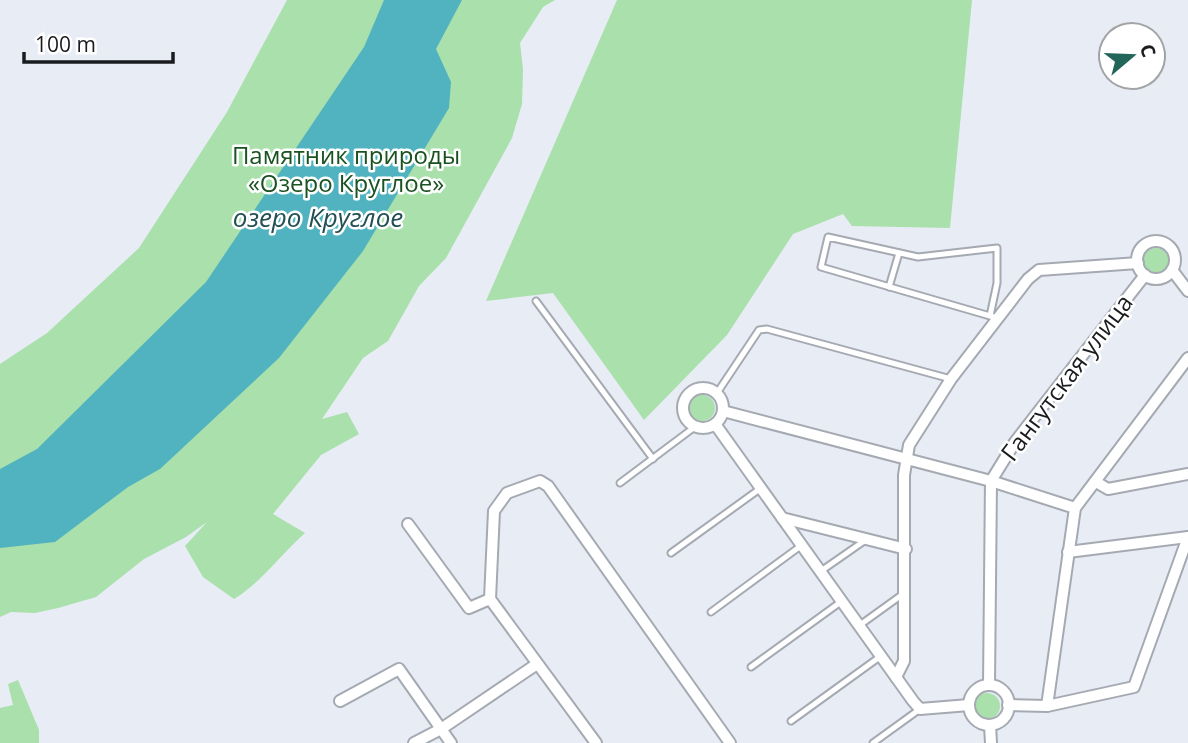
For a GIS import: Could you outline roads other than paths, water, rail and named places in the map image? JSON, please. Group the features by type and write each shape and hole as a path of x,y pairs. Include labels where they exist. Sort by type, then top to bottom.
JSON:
{"street":[{"name":"Гангутская улица","path":"1145,275 1138,263 1141,249 1157,242 1172,251 1172,270 1188,291"},
{"name":"Гангутская улица","path":"897,677 904,661 905,459 909,444 994,317 1039,270 1138,263"},
{"name":"Гангутская улица","path":"1145,275 1163,278 1172,270"},
{"name":"Гангутская улица","path":"989,685 991,481 1015,442 1145,275"},
{"path":"1048,706 1074,508 1188,358"},
{"path":"705,388 717,393 723,411 715,424 696,426 684,414 687,395 705,388"},
{"name":"Гангутская улица","path":"723,411 991,481 1074,508"},
{"path":"715,424 920,709 969,705"},
{"path":"1096,482 1108,489 1188,474"},
{"path":"596,743 490,599 494,511 508,493 540,481 548,485 730,743"},
{"path":"782,518 906,549"},
{"path":"408,524 469,608 490,599"},
{"path":"1008,705 1048,706 1134,687 1188,537 1068,552"},
{"path":"414,743 441,729 537,664"},
{"path":"340,701 399,669 451,743"},
{"path":"989,685 1001,690 1008,705 1002,719 990,725 978,721 969,705 977,689 989,685"},
{"path":"990,725 991,743"}],"lane":[{"path":"828,237 918,257 997,248 994,317 890,287 821,267 828,237"},
{"path":"890,287 899,253"},
{"path":"537,301 653,459"},
{"path":"717,393 759,330 767,329 951,379"},
{"path":"620,483 696,426"},
{"path":"671,553 761,488"},
{"path":"821,571 867,540"},
{"path":"711,612 802,545"},
{"path":"860,626 903,594"},
{"path":"751,667 842,601"},
{"path":"792,721 881,656"},
{"path":"873,743 920,709"}],"water":[{"name":"озеро Круглое","path":"384,0 462,0 436,49 451,82 449,108 363,251 279,358 160,469 128,487 55,542 0,548 0,469 37,449 206,282 364,47"}],"park label":[{"name":"Памятник природы «Озеро Круглое»","path":"346,168"}]}
